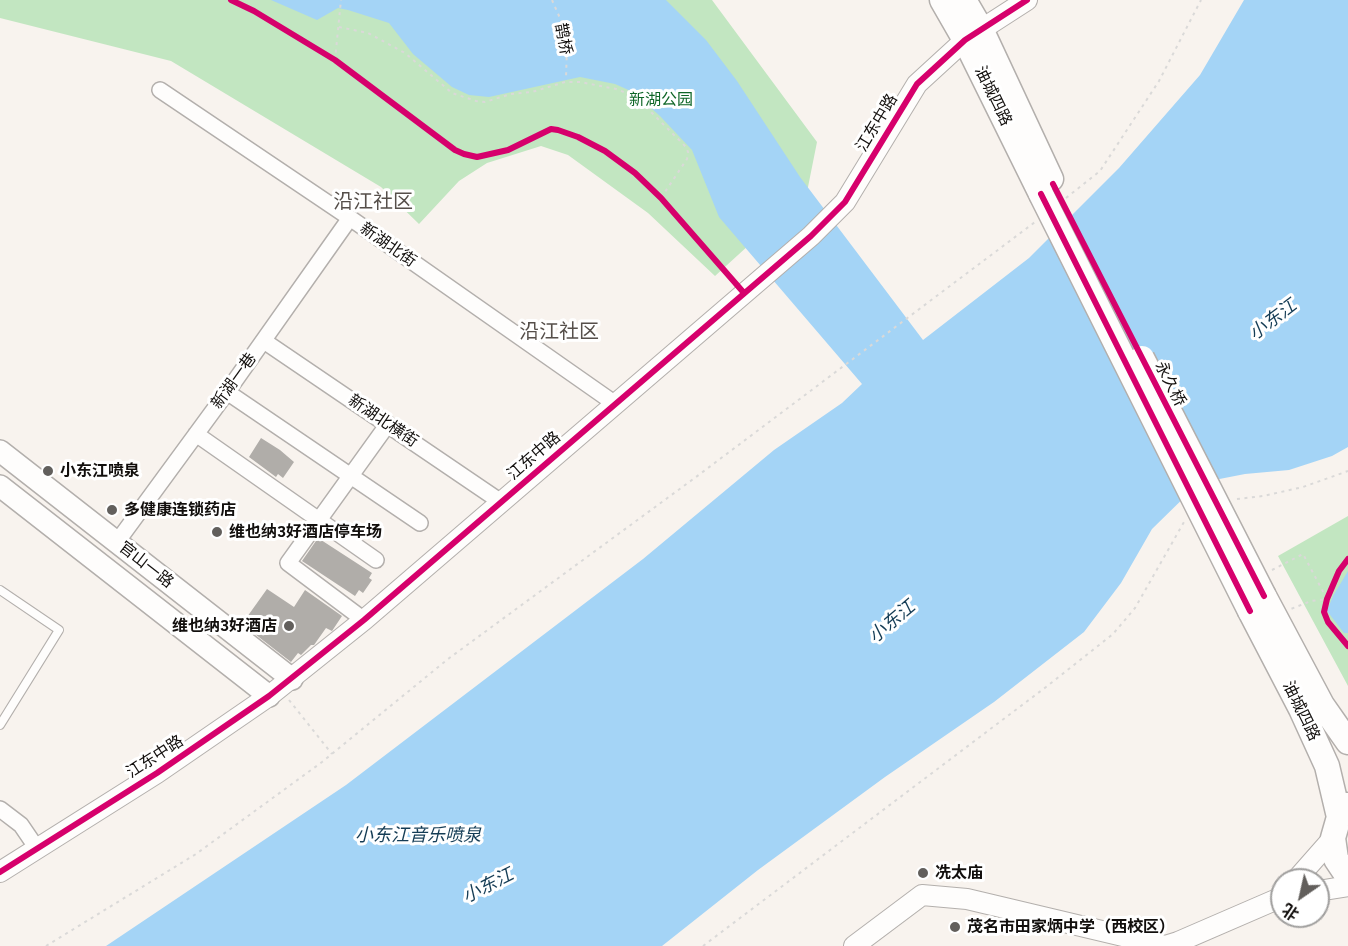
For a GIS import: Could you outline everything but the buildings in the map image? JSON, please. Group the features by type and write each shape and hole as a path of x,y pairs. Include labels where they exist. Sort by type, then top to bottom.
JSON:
{"main road":[{"name":"油城四路","path":"942,0 973,35"},
{"name":"油城四路","path":"964,0 973,35 1053,192"},
{"name":"永久桥","path":"1053,192 1256,595"},
{"name":"永久桥","path":"1053,192 1256,595"},
{"name":"官山一路","path":"0,451 212,616 281,688"},
{"name":"官山一路","path":"0,486 194,638 281,688"},
{"name":"油城四路","path":"1256,595 1275,617 1322,705 1348,742"},
{"name":"油城四路","path":"1256,595 1295,697 1327,766 1340,820 1336,859 1348,877"},
{"path":"194,638 212,616"}],"street":[{"name":"江东中路","path":"0,872 36,847 157,773 281,688 364,620 803,243 845,202 917,84 973,35 1027,0"},
{"name":"新湖北街","path":"160,90 350,218 614,403"},
{"name":"新湖一巷","path":"117,542 264,341 350,218"},
{"name":"新湖北横街","path":"264,341 501,502"},
{"path":"227,392 420,523"},
{"path":"364,620 288,563 388,424"},
{"path":"196,434 376,560"},
{"path":"0,809 21,825 36,847"},
{"path":"1305,868 1340,820"},
{"path":"1330,889 1348,886"},
{"path":"854,946 922,896 967,899 1165,946 1270,902"}],"lane":[{"path":"0,590 59,630 0,724"}],"path":[{"path":"335,60 341,0"},
{"path":"1053,192 1100,171 1159,81 1201,0"},
{"path":"339,27 368,33 405,53 446,89 476,101 484,102 512,94 532,92 566,80 616,89 629,94 644,105 686,147 688,152 687,159 661,198"},
{"path":"327,55 344,67"},
{"path":"563,90 566,80"},
{"path":"655,192 669,207"},
{"path":"46,946 196,854 332,754 448,659 1039,219"},
{"path":"1229,500 1263,496 1303,487 1348,471"},
{"path":"703,946 1113,634 1135,608 1186,518"},
{"path":"1256,595 1303,554 1327,599 1299,605 1275,617"},
{"path":"281,688 332,754"}],"green space":[{"name":"新湖公园","path":"0,0 712,0 817,142 807,192 715,276 648,213 568,155 541,146 487,163 459,181 419,224 381,187 171,61 0,18"},
{"path":"1348,516 1348,686 1278,556"}],"water":[{"path":"271,0 666,0 706,40 737,81 800,177 923,340 1029,258 1119,168 1200,75 1244,0 1348,0 1348,447 1332,456 1289,470 1245,474 1199,483 1152,529 1121,583 1084,632 994,702 885,777 758,870 662,946 106,946 346,785 643,559 774,450 842,403 862,384 719,217 692,150 660,116 633,92 615,84 580,77 489,97 469,95 452,87 413,54 389,23 338,8 317,20"},
{"path":"1348,571 1348,633 1344,633 1327,611"}],"cycle path":[{"path":"231,0 254,11 335,60 455,150 464,154 477,157 508,150 551,129 578,137 605,151 635,173 661,198 744,293"},
{"path":"0,872 157,773 269,696 364,620 811,236 845,202 917,84 965,40 1027,0"},
{"path":"1053,184 1264,596"},
{"path":"1041,194 1250,611"},
{"path":"1348,559 1339,571 1324,612 1328,622 1348,646"}],"place":[{"name":"小东江喷泉","path":"48,471"},
{"name":"多健康连锁药店","path":"112,510"},
{"name":"维也纳3好酒店停车场","path":"217,532"},
{"name":"维也纳3好酒店","path":"289,626"},
{"name":"冼太庙","path":"923,873"},
{"name":"茂名市田家炳中学（西校区）","path":"955,927"}],"district":[{"name":"沿江社区","path":"373,202"},
{"name":"沿江社区","path":"559,332"}],"water label":[{"name":"小东江","path":"1273,320"},
{"name":"小东江","path":"892,622"},
{"name":"小东江音乐喷泉","path":"418,836"},
{"name":"小东江","path":"488,886"}]}
